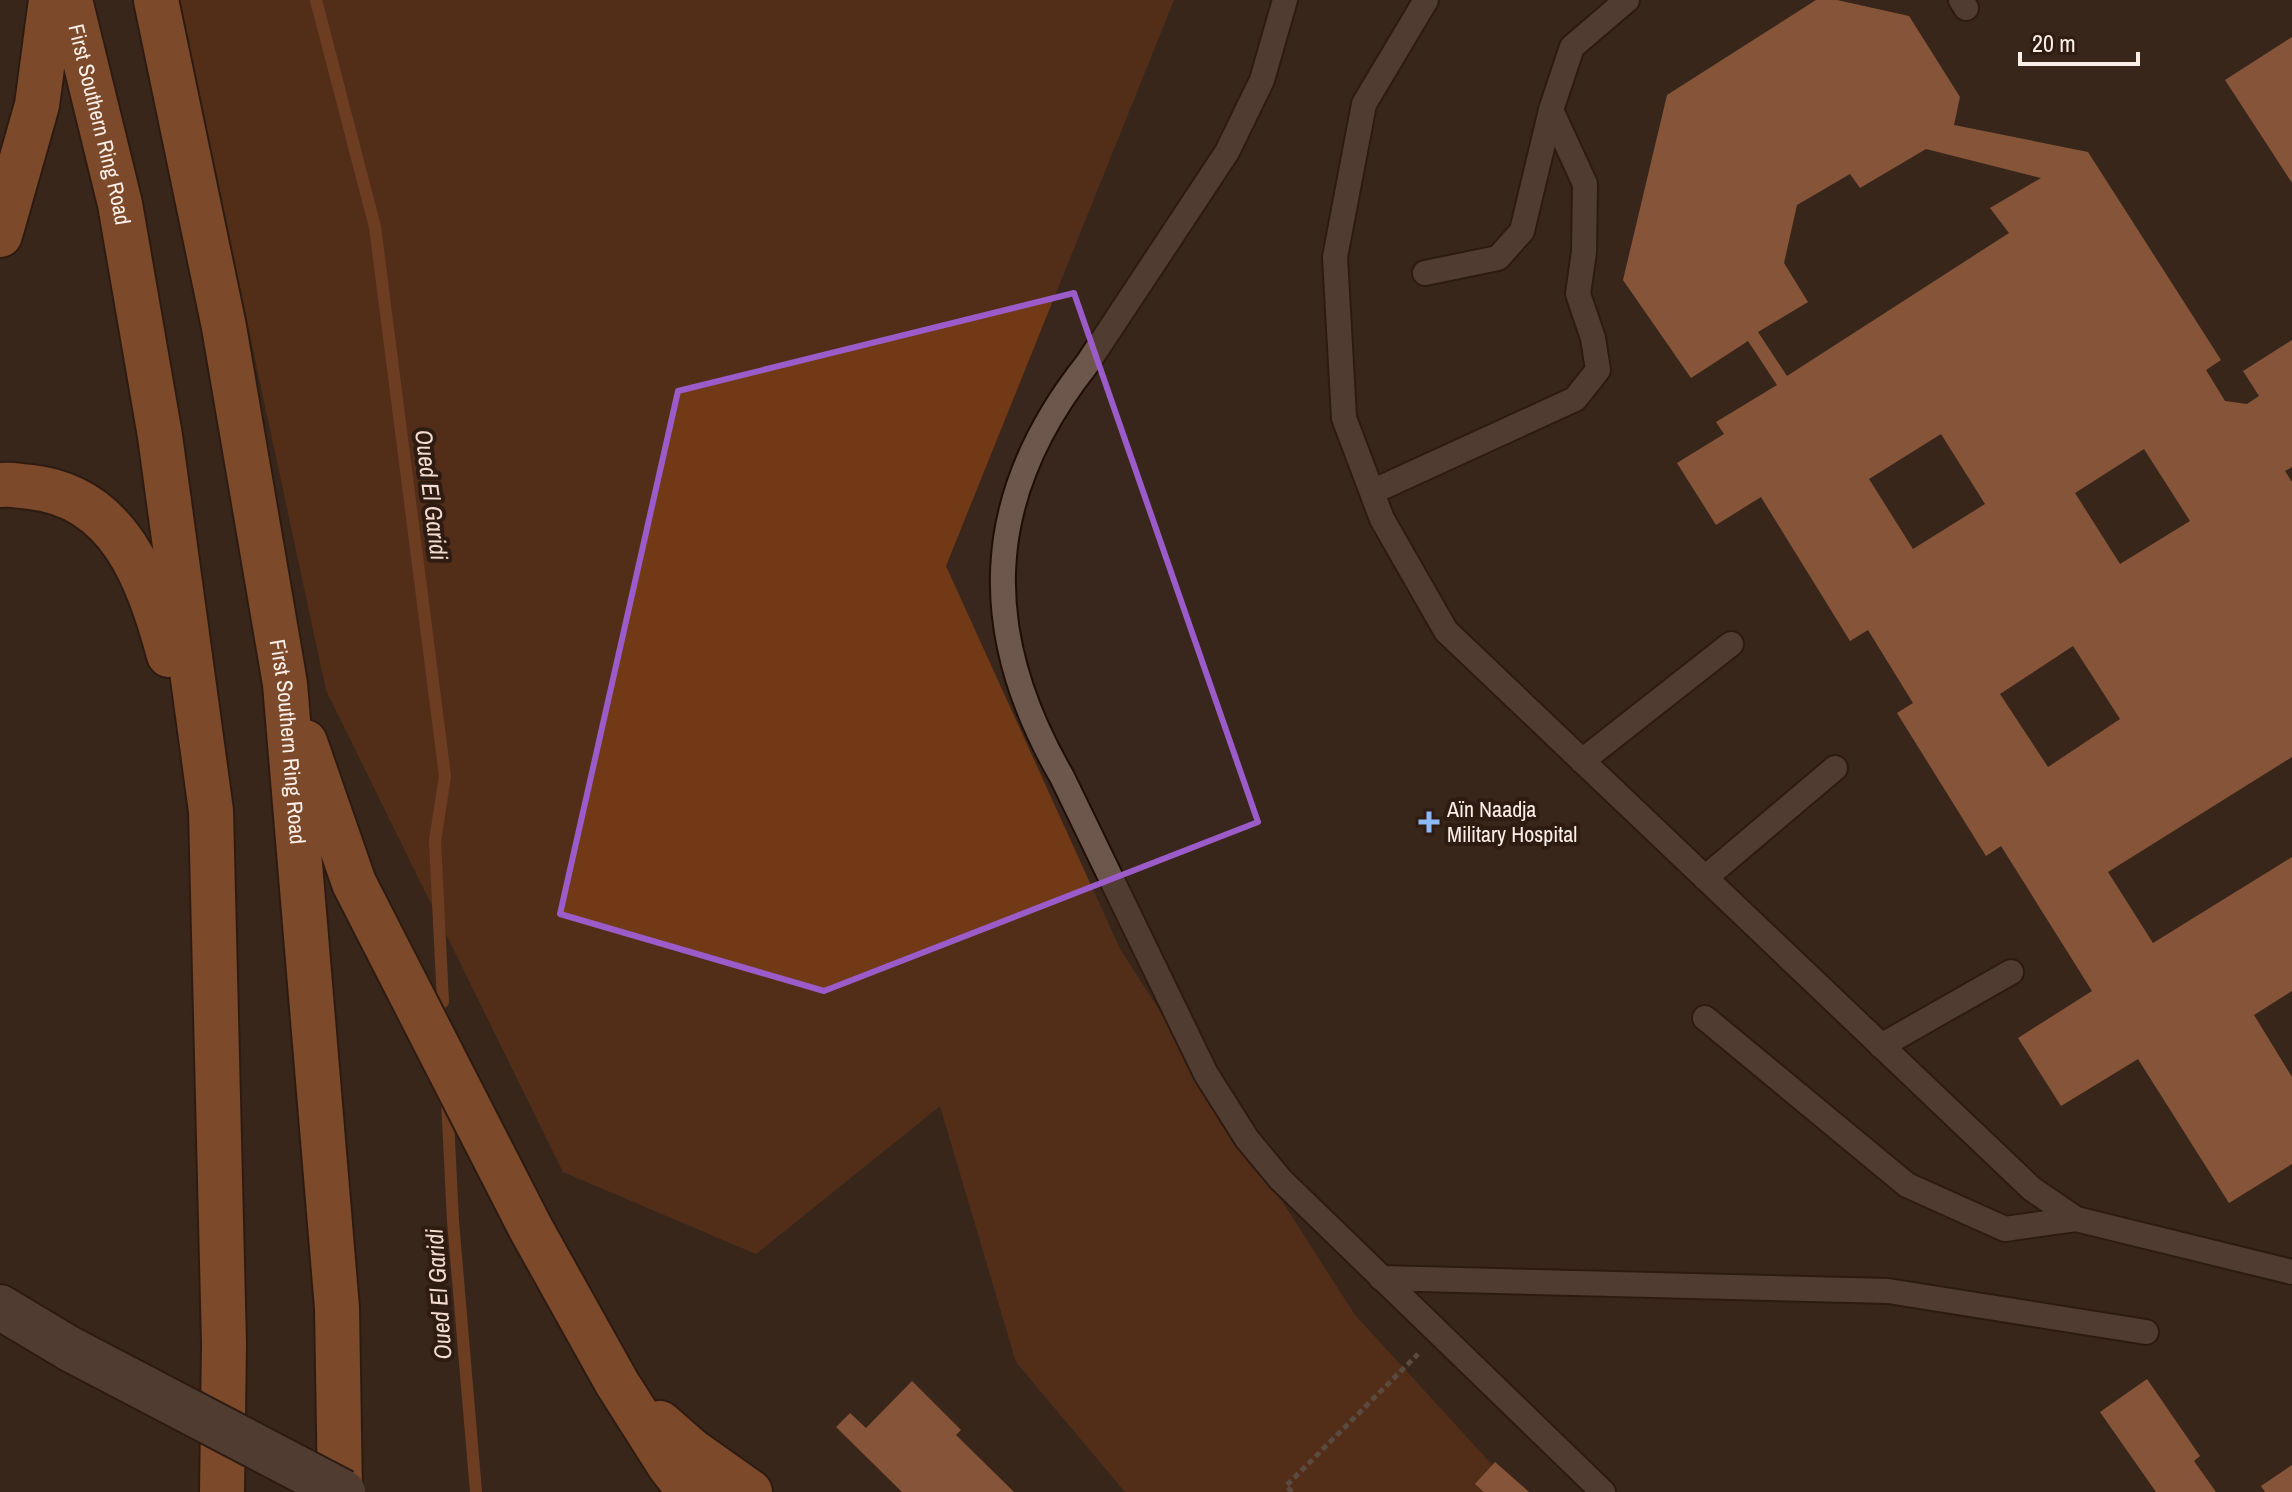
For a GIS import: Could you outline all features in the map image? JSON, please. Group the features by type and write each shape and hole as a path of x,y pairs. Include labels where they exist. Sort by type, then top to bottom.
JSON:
{"highway":[{"path":"0,235 37,105 51,0"},
{"name":"First Southern Ring Road","path":"70,0 120,204 160,436 211,811 224,1344 222,1492"},
{"name":"First Southern Ring Road","path":"156,0 224,327 285,684 337,1308 341,1492"},
{"path":"0,485 51,489 88,505 126,543 156,609 211,811"},
{"path":"285,684 354,883 531,1229 617,1383 669,1465 690,1492"},
{"path":"617,1383 692,1451 750,1492"}],"street":[{"path":"0,1307 70,1349 341,1492"}],"lane":[{"path":"1285,0 1262,80 1227,152 1040,431 1024,469 1009,521 1003,589 1006,629 1014,668 1036,730 1206,1074 1247,1139 1281,1180 1603,1492"},
{"path":"1426,0 1364,104 1335,257 1344,418 1382,519 1446,631 2032,1189 2076,1219 2291,1273"},
{"path":"1425,273 1498,258 1522,231 1551,110 1572,47 1627,0"},
{"path":"1372,492 1575,399 1598,370 1593,338 1578,294 1584,252 1585,184 1551,110"},
{"path":"1582,761 1731,644"},
{"path":"1705,878 1835,768"},
{"path":"1881,1046 2011,972"},
{"path":"1705,1018 1907,1185 2005,1229 2076,1219"},
{"path":"1381,1278 1888,1291 2146,1332"}],"path":[{"path":"1292,1492 1286,1486 1439,1334"}],"highlighted area":[{"path":"1074,293 1258,822 824,991 560,914 678,391"}],"shaded area":[{"path":"178,0 1174,0 946,566 1120,949 1355,1315 1517,1492 1125,1492 1016,1362 940,1106 756,1254 563,1172 326,690"}],"building":[{"path":"1816,0 1837,0 1909,16 1960,97 1954,125 2088,152 2221,360 2206,370 2225,401 2247,404 2259,396 2243,371 2292,340 2292,467 2285,471 2292,482 2292,757 2108,872 2153,943 2292,857 2292,991 2254,1015 2292,1077 2292,1164 2229,1203 2138,1059 2061,1106 2018,1038 2092,991 2001,846 1986,856 1897,713 1913,703 1868,630 1850,641 1761,497 1716,525 1677,463 1724,434 1716,422 1777,385 1748,341 1691,378 1623,280 1667,95","holes":["1926,149 2041,178 1990,208 2009,233 1787,376 1758,332 1808,302 1784,263 1797,205 1850,174 1860,188","1941,434 1985,504 1913,549 1869,479","2144,449 2190,521 2120,564 2075,493","2073,646 2120,719 2048,767 2000,694"]},
{"path":"2292,37 2292,183 2225,80"},
{"path":"2147,1379 2200,1456 2194,1461 2216,1492 2156,1492 2100,1412"},
{"path":"912,1381 961,1430 956,1435 1014,1492 902,1492 836,1427 850,1413 866,1428"},
{"path":"1495,1462 1529,1492 1484,1492 1475,1484"},
{"path":"2292,1465 2292,1492 2265,1492 2261,1486"}],"waterway":[{"name":"Oued El Garidi","path":"316,0 375,227 445,776 435,841 443,1002"},
{"name":"Oued El Garidi","path":"447,1100 453,1221 476,1492"}],"place":[{"name":"Aïn Naadja Military Hospital","path":"1429,822"}]}
